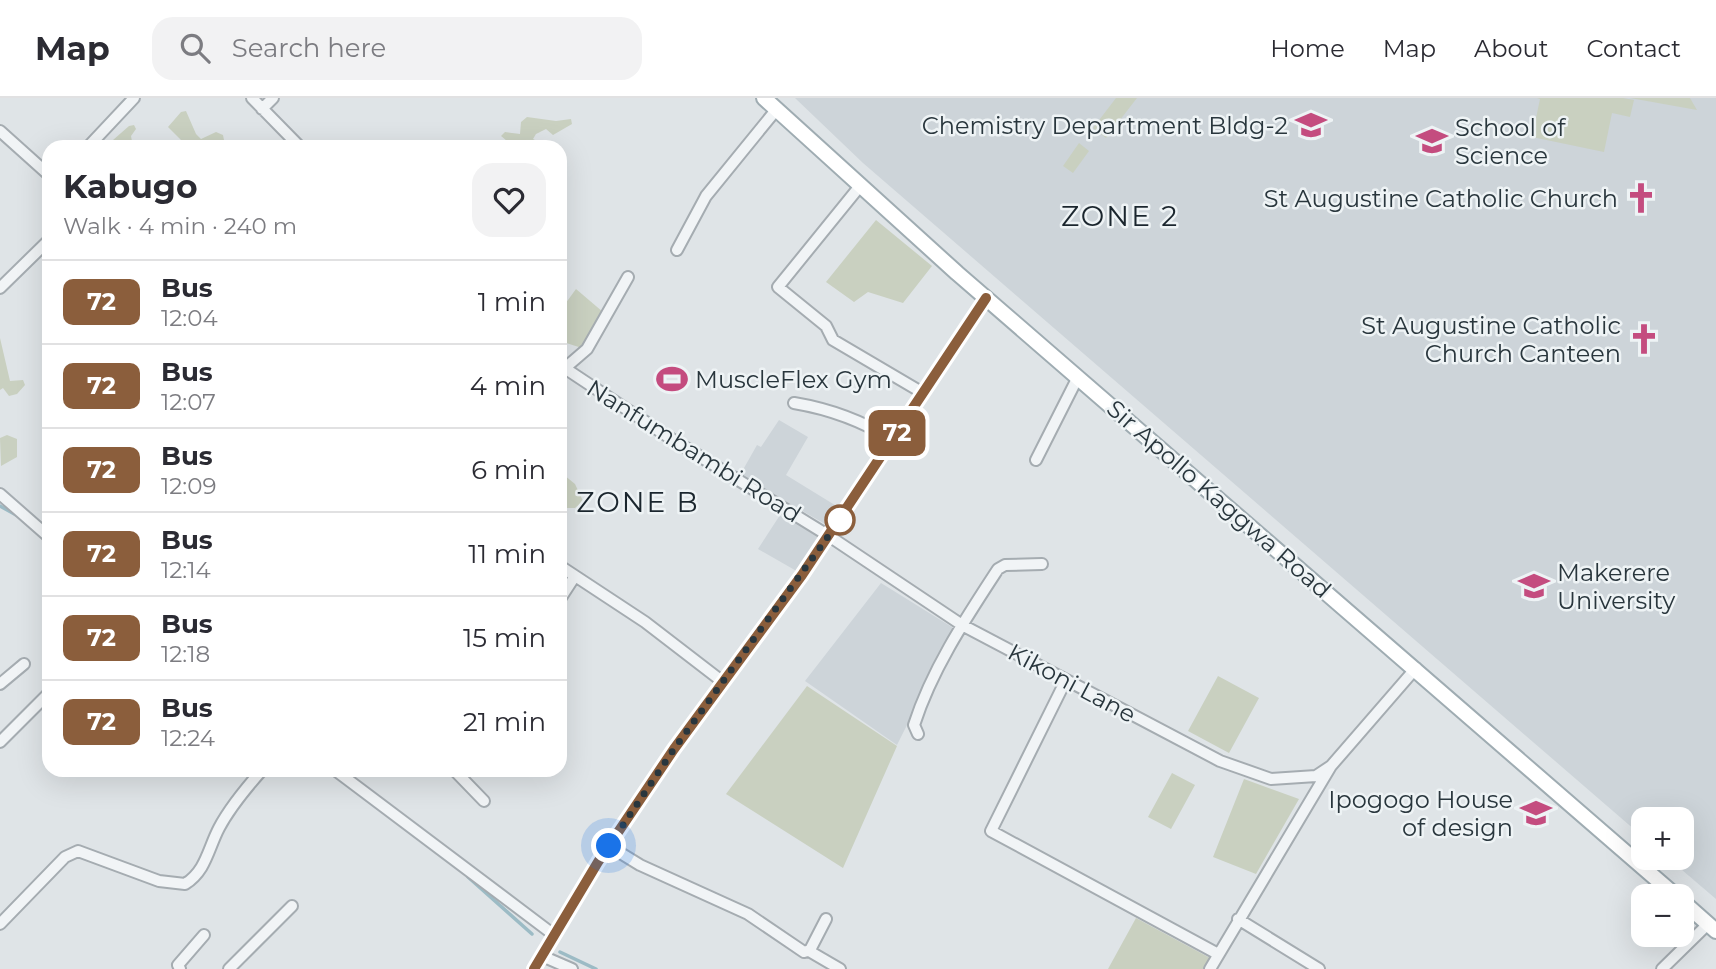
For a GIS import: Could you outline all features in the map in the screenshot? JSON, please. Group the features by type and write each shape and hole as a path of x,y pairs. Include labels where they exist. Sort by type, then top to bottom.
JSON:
{"main road":[{"name":"Sir Apollo Kaggwa Road","path":"764,98 986,298 1662,884"},
{"path":"1694,912 1712,928"}],"street":[{"path":"95,140 135,98"},
{"path":"252,98 293,140"},
{"path":"262,109 273,98"},
{"path":"677,250 706,196 776,110"},
{"path":"0,131 42,169"},
{"path":"860,186 778,287 826,326 833,340 923,393"},
{"path":"0,288 42,247"},
{"path":"567,363 587,349 628,278"},
{"path":"534,969 609,846 829,536 986,298"},
{"name":"Nanfumbambi Road","path":"567,369 670,438 829,536"},
{"path":"1036,460 1078,377"},
{"path":"794,403 830,409 867,424 892,440"},
{"path":"0,494 42,531"},
{"name":"Kikoni Lane","path":"829,536 962,625 1220,761 1258,775 1297,779 1316,776 1331,766"},
{"path":"918,734 916,721 962,625 1000,567 1042,564"},
{"path":"567,571 645,622 723,682"},
{"path":"567,588 575,576"},
{"path":"0,684 24,664"},
{"path":"1210,969 1331,766 1416,668"},
{"path":"1066,680 990,831 1218,954"},
{"path":"0,742 42,700"},
{"path":"0,924 70,853 92,855 159,881 185,884 198,874 218,829 256,777"},
{"path":"344,777 554,935"},
{"path":"461,777 484,801"},
{"path":"609,846 640,865 736,908 801,950 808,951 840,969"},
{"path":"229,969 292,906"},
{"path":"808,951 827,919"},
{"path":"1238,919 1319,969"},
{"path":"1662,969 1712,928"},
{"path":"180,969 178,965 204,935"},
{"path":"542,956 572,969"}],"shaded area":[{"name":"Makerere University","path":"795,98 1716,98 1716,899 1682,870 1694,870 1694,807 1631,807 1631,827 863,163"},
{"path":"779,420 808,437 786,475 843,510 832,528 740,475 757,445 761,447"},
{"path":"782,512 825,537 800,573 758,549"},
{"path":"881,583 955,629 897,745 805,681"}],"green space":[{"path":"1116,98 1137,98 1106,138 1093,128"},
{"path":"1537,98 1634,100 1630,117 1612,113 1604,152 1532,137 1540,99"},
{"path":"1630,98 1690,98 1697,110"},
{"path":"186,111 201,139 216,132 223,135 224,140 181,140 168,127 181,112"},
{"path":"527,117 556,121 571,119 572,124 553,135 546,129 536,134 533,139 535,140 506,140 501,136 505,132 520,134 521,122"},
{"path":"134,125 136,129 131,136 132,140 113,140"},
{"path":"1079,143 1089,151 1073,173 1063,166"},
{"path":"876,220 932,266 903,303 868,292 854,302 826,282"},
{"path":"576,289 603,312 585,349 567,343 567,301"},
{"path":"0,338 10,381 23,380 25,385 17,394 9,396 3,388 0,390"},
{"path":"7,435 17,439 17,457 1,466 0,438"},
{"path":"567,477 575,484 583,501 575,508 567,508"},
{"path":"1218,676 1259,698 1229,753 1188,731"},
{"path":"807,686 897,746 843,868 726,794"},
{"path":"1172,773 1195,785 1171,829 1148,817"},
{"path":"1244,779 1299,799 1256,874 1213,857"},
{"path":"1136,918 1210,958 1204,969 1108,969"}],"waterway":[{"path":"0,506 18,516"},
{"path":"468,877 532,934"},
{"path":"560,952 596,969"}],"bus line":[{"name":"72","path":"534,969 598,862 674,749 850,507 986,298"}],"place":[{"name":"Chemistry Department Bldg-2","path":"1311,125"},
{"name":"School of Science","path":"1432,141"},
{"name":"St Augustine Catholic Church","path":"1641,198"},
{"name":"St Augustine Catholic Church Canteen","path":"1644,339"},
{"name":"MuscleFlex Gym","path":"672,379"},
{"name":"Makerere University","path":"1534,586"},
{"name":"Ipogogo House of design","path":"1536,813"}],"district":[{"name":"ZONE 2","path":"1120,216"},
{"name":"ZONE B","path":"638,502"}],"route":[{"path":"609,846 674,749 840,520"}]}
